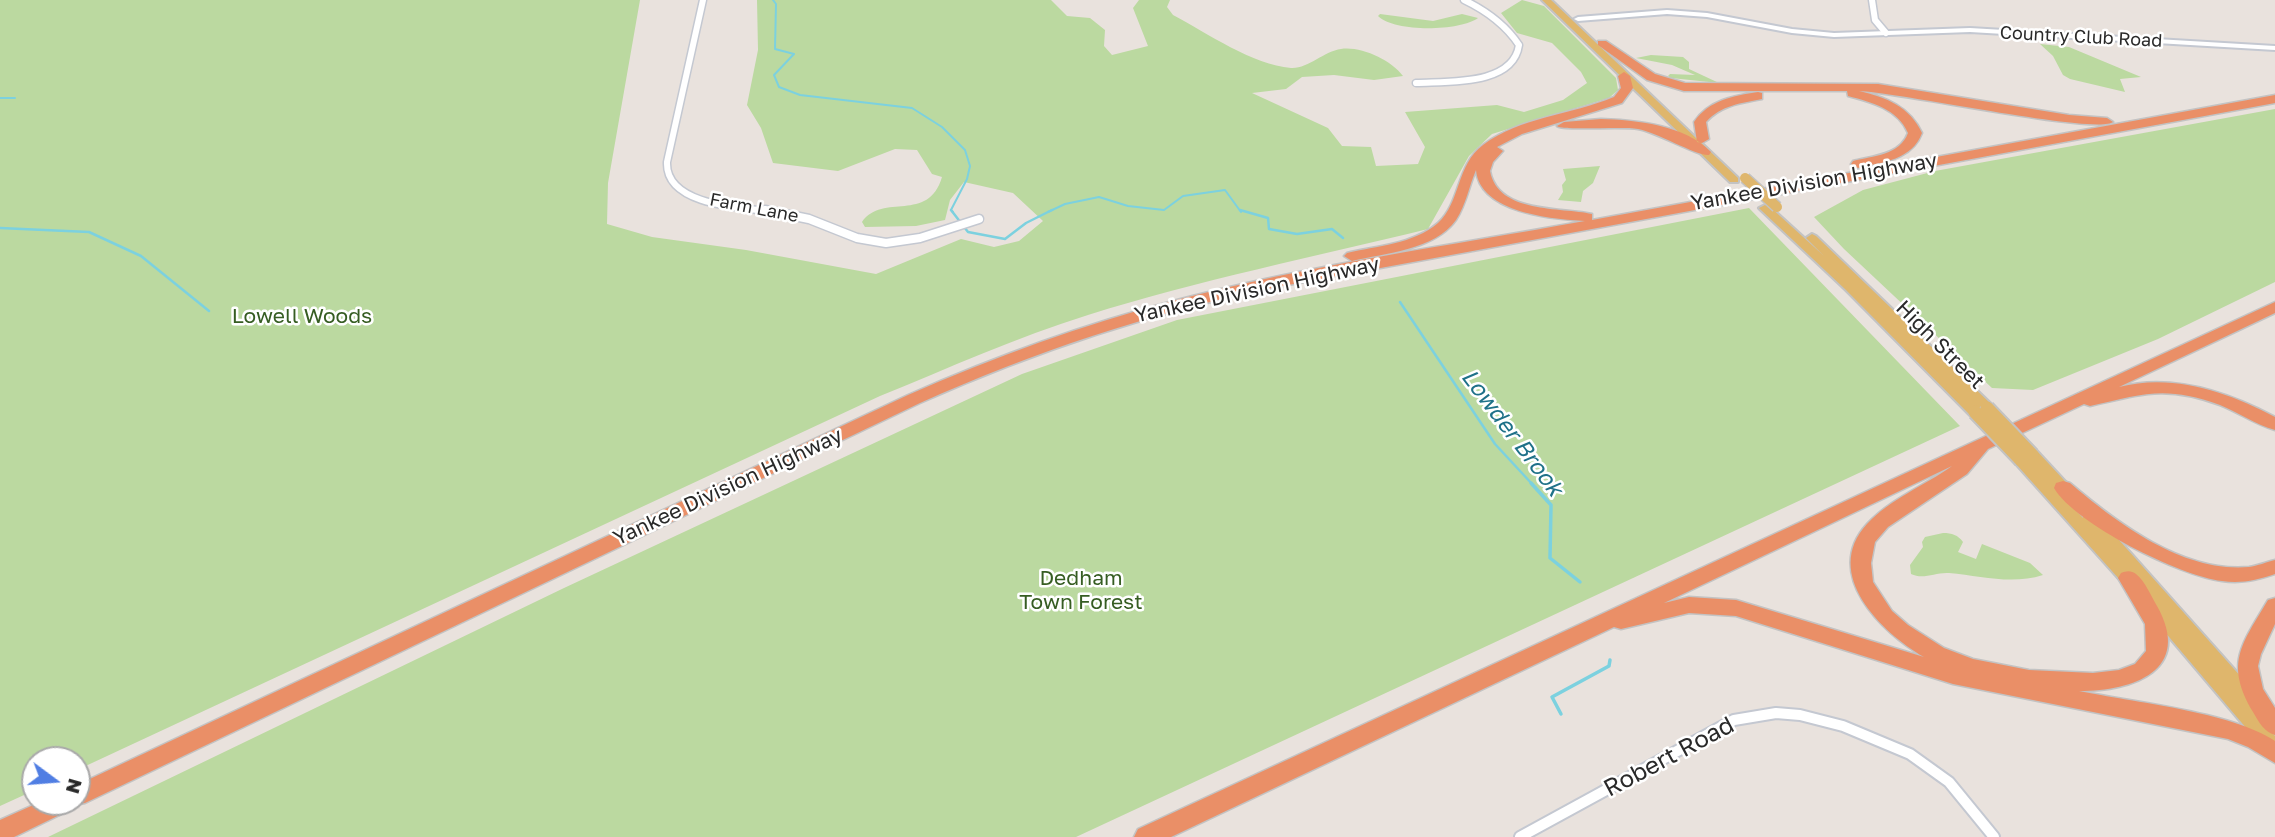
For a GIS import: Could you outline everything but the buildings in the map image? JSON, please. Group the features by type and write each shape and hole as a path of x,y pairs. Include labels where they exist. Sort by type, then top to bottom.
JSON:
{"highway":[{"path":"1602,43 1651,77 1684,87 1870,87 1917,92 2075,120 2142,123"},
{"path":"1242,288 1294,271 1416,240 1437,230 1451,217 1468,169 1484,150 1521,131 1618,100 1627,88 1624,76"},
{"path":"1611,219 1560,215 1518,204 1491,187 1483,175 1483,165 1495,151 1524,136 1556,127 1592,123 1627,123 1652,127 1703,146 1700,122 1713,109 1753,97 1798,91 1827,90 1862,96 1896,110 1913,126 1913,140 1899,152 1804,178 1775,190"},
{"name":"Yankee Division Highway","path":"91,789 945,385 1080,333 1169,306 1242,288 2275,99"},
{"path":"1146,837 2275,307"},
{"path":"2066,404 2138,388 2170,389 2227,402 2275,424"},
{"path":"1987,441 1961,468 1879,523 1866,538 1860,562 1862,575 1870,596 1886,617 1924,648 1985,672 2035,680 2112,681 2142,670 2153,661 2158,648 2158,634 2153,618 2128,578"},
{"path":"2063,488 2114,530 2141,546 2179,562 2208,570 2235,573 2258,573 2275,567"},
{"path":"1594,626 1689,605 1736,608 1953,676 2229,730 2256,740 2275,751"},
{"path":"2275,606 2251,649 2246,672 2259,704 2275,727"},
{"path":"0,832 34,816"}],"main road":[{"name":"High Street","path":"1546,0 1624,76 1771,207 1850,287 1981,410 2026,457 2275,751"},
{"name":"High Street","path":"1557,0 1703,146"},
{"name":"High Street","path":"2026,457 2063,488 2275,727"}],"street":[{"name":"Farm Lane","path":"704,0 667,162 671,184 713,203 785,212 875,243 888,244 979,219"},
{"path":"1416,83 1488,76 1510,66 1518,57 1517,42 1502,23 1483,9 1464,0"},
{"path":"1872,0 1875,20 1886,33"},
{"name":"Country Club Road","path":"1577,19 1667,12 1707,15 1804,33 1839,36 1982,31 2275,48"},
{"name":"Robert Road","path":"1520,837 1734,720 1759,713 1784,713 1871,736 1916,757 1941,774 1994,837"}],"green space":[{"name":"Lowell Woods","path":"0,0 640,0 608,183 607,224 652,237 746,250 876,274 961,239 994,247 1019,241 1043,221 1013,193 964,182 950,200 945,220 916,226 865,227 862,222 871,213 916,204 927,200 935,191 942,177 932,174 917,150 895,149 838,171 773,163 761,128 747,105 758,50 757,0 1051,0 1067,16 1090,18 1105,30 1104,46 1112,55 1148,46 1133,8 1139,0 1170,0 1167,7 1173,15 1246,55 1276,66 1297,68 1341,49 1366,52 1391,65 1403,76 1374,80 1334,75 1302,77 1286,89 1252,93 1328,128 1342,146 1371,147 1376,166 1418,164 1425,147 1405,112 1497,105 1524,112 1563,100 1587,83 1581,72 1552,43 1517,33 1501,13 1522,0 1544,6 1616,78 1618,90 1609,98 1492,134 1469,156 1428,229 1130,302 983,353 880,396 91,763 91,746 21,746 21,796 0,806"},
{"path":"1380,14 1433,21 1462,14 1478,18 1458,26 1413,28 1386,22 1378,16"},
{"path":"2040,44 2069,47 2141,77 2120,79 2125,92 2070,79 2063,75 2053,56"},
{"path":"1651,55 1683,57 1689,62 1689,69 1719,83 1671,78 1668,76 1670,74 1695,75 1672,65 1636,58"},
{"path":"2275,109 2275,282 2158,339 2033,390 1992,388 1844,249 1814,217 1863,190 1935,171"},
{"path":"1600,166 1593,183 1583,191 1581,202 1558,200 1566,180 1563,169"},
{"name":"Dedham Town Forest","path":"1749,208 1960,426 1076,837 48,837 564,588 1022,374 1177,320"},
{"path":"1943,533 1954,535 1963,542 1958,552 1976,559 1982,544 2030,563 2043,575 2008,580 1949,573 1920,576 1911,574 1910,565 1923,547 1925,537"}],"waterway":[{"name":"Lowder Brook","path":"773,0 776,4 775,49 794,54 774,75 779,87 800,95 912,108 942,127 965,150 970,166 967,179 951,210"},
{"path":"0,98 15,98"},
{"name":"Lowder Brook","path":"1048,212 1065,204 1099,197 1128,206 1164,210 1183,196 1225,190 1241,212"},
{"name":"Lowder Brook","path":"951,210 968,232 1005,239 1026,223 1048,212"},
{"name":"Lowder Brook","path":"1048,212 1052,210"},
{"name":"Lowder Brook","path":"1240,210 1268,218 1269,229 1297,234 1332,229 1343,238"},
{"path":"0,228 89,232 141,256 209,311"},
{"name":"Lowder Brook","path":"1400,302 1495,444 1533,485"},
{"name":"Lowder Brook","path":"1531,483 1551,505 1550,558 1580,582"},
{"name":"Lowder Brook","path":"1561,714 1552,697 1609,666 1610,660"}]}
